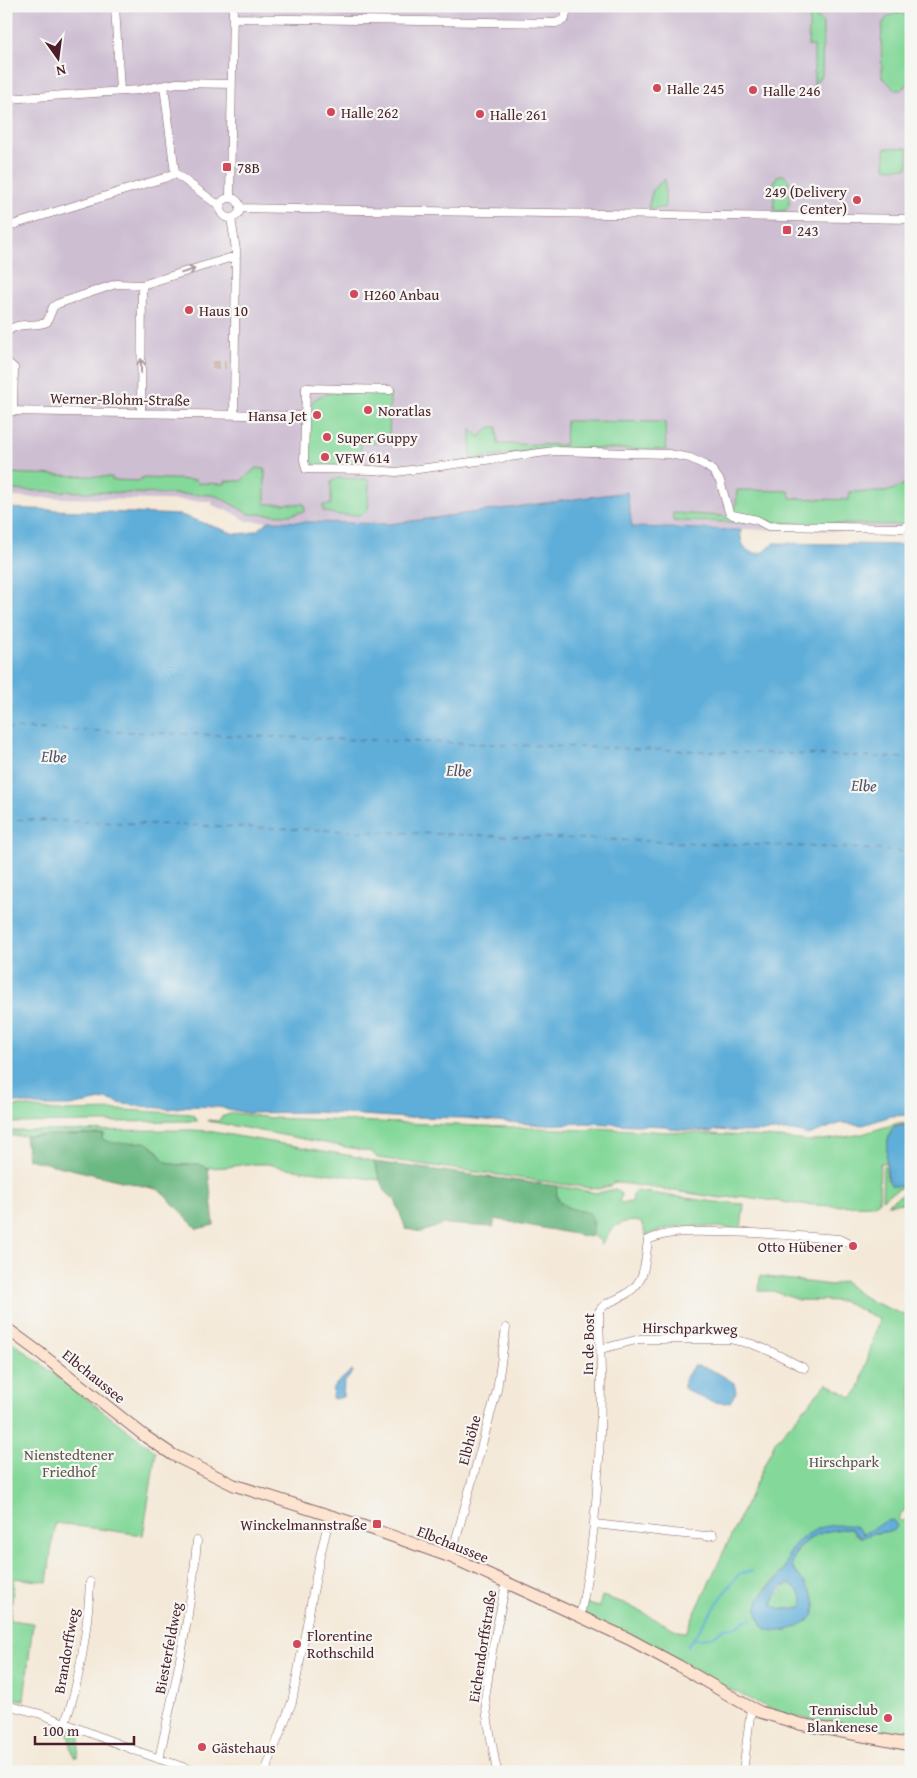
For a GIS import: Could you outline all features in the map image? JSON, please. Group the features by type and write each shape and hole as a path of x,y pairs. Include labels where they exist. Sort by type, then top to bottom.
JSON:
{"main road":[{"name":"Elbchaussee","path":"6,1328 146,1437 202,1471 240,1487 375,1530 451,1558 656,1653 751,1708 786,1720 911,1745"}],"street":[{"path":"115,6 120,91"},
{"path":"230,197 233,6"},
{"path":"233,18 556,23 565,19 567,6"},
{"path":"6,99 120,91 177,84 232,84"},
{"path":"164,86 175,173 219,204"},
{"path":"6,227 175,173"},
{"path":"230,197 238,201 240,208 237,215 227,218 220,213 219,204 225,198 230,197"},
{"path":"240,208 911,219"},
{"path":"231,218 236,256 234,414"},
{"path":"6,334 17,326 47,322 53,307 57,304 116,284 142,285 236,256"},
{"path":"140,413 142,285"},
{"path":"6,361 14,368 10,411"},
{"path":"226,365 236,366"},
{"path":"390,390 306,388 304,460 306,469 396,472 554,451 669,454 690,458 713,471 720,480 729,512 733,515 757,520 768,526 903,528 911,523"},
{"name":"Werner-Blohm-Straße","path":"10,411 305,416"},
{"name":"In de Bost","path":"580,1617 595,1524 601,1429 599,1311 605,1304 628,1293 638,1283 644,1269 648,1240 660,1234 684,1232 747,1232 840,1239 848,1243"},
{"name":"Elbhöhe","path":"451,1558 497,1390 506,1328"},
{"name":"Hirschparkweg","path":"601,1349 640,1339 730,1339 752,1344 804,1368"},
{"path":"265,1772 292,1702 320,1556 330,1516"},
{"path":"595,1524 673,1533 713,1535"},
{"name":"Biesterfeldweg","path":"159,1759 188,1621 196,1565 197,1541"},
{"name":"Brandorffweg","path":"65,1723 74,1694 80,1663 90,1582"},
{"name":"Eichendorffstraße","path":"497,1772 486,1699 492,1651 506,1583"},
{"path":"6,1705 27,1709 197,1772"},
{"path":"744,1772 751,1708"}],"shaded area":[{"path":"6,6 911,6 911,528 905,532 632,527 626,492 389,524 247,521 234,513 212,505 212,501 6,497"}],"green space":[{"path":"810,13 823,24 822,75 814,84 814,46 808,46"},
{"path":"900,13 911,18 911,80 901,90 896,90 882,77 882,34 883,23 886,19"},
{"path":"885,148 908,148 908,168 885,168"},
{"path":"778,175 784,175 789,181 789,206 785,211 775,211 774,209 774,182"},
{"path":"665,179 665,208 648,208 653,189"},
{"path":"390,393 389,443 361,443 360,467 319,466 309,459 308,430 310,407 314,400 324,394"},
{"path":"566,421 665,422 666,450 554,448 471,460 471,428 479,437 491,427 497,427 498,444 565,445"},
{"path":"256,468 265,469 265,504 304,504 305,511 290,515 249,514 219,497 211,495 6,490 6,473 112,477 112,480 141,481 141,478 196,480 197,483 225,484 225,481 241,481"},
{"path":"338,478 367,479 369,482 368,509 362,515 338,515 323,511 323,505 331,505 331,482"},
{"path":"911,482 911,520 902,525 779,523 738,515 733,509 736,506 737,490 789,491 790,498 849,500 850,492 886,492"},
{"path":"673,513 722,516 749,522 673,521"},
{"path":"22,1106 55,1111 124,1110 191,1114 195,1116 197,1121 6,1123 6,1107"},
{"path":"233,1113 272,1118 587,1130 594,1128 812,1141 862,1134 898,1123 911,1124 911,1126 896,1125 890,1133 886,1163 880,1163 879,1201 873,1205 832,1206 797,1204 739,1196 721,1198 614,1182 611,1186 597,1189 377,1158 372,1152 208,1121 219,1121 221,1117"},
{"path":"6,1131 208,1131 358,1157 374,1162 380,1180 268,1164 208,1168 198,1164 178,1165 164,1161 156,1149 134,1142 110,1143 102,1139 103,1134 6,1136"},
{"path":"105,1134 102,1136 102,1139 107,1141 123,1143 145,1142 156,1149 164,1161 178,1165 198,1164 208,1168 214,1225 197,1229 160,1190 28,1159 25,1136"},
{"path":"374,1162 557,1186 558,1199 561,1203 589,1213 593,1222 593,1228 590,1237 495,1219 493,1227 444,1224 422,1232 406,1229 395,1200 385,1191"},
{"path":"883,1166 886,1166 887,1180 902,1187 882,1199"},
{"path":"557,1186 597,1193 616,1189 621,1194 619,1200 622,1203 632,1202 633,1193 636,1191 714,1202 744,1204 741,1229 693,1226 670,1228 646,1236 641,1222 633,1221 621,1223 613,1229 601,1245 600,1240 591,1235 594,1221 589,1213 561,1203 558,1199"},
{"path":"905,1192 911,1194 911,1203 887,1204"},
{"name":"Hirschpark","path":"760,1276 831,1285 844,1281 871,1301 911,1318 911,1495 905,1510 898,1518 902,1522 911,1515 911,1746 862,1735 863,1729 781,1714 580,1617 583,1603 599,1607 602,1596 624,1603 678,1631 686,1632 775,1442 827,1383 852,1398 859,1389 879,1319 842,1301 799,1300 773,1291 759,1291","holes":["855,1527 863,1534 867,1532 884,1532 857,1536 851,1529 828,1531 817,1534 807,1541 799,1549 792,1566 805,1584 808,1621 786,1630 762,1625 757,1609 764,1591 784,1570 789,1554 795,1544 814,1531"]},
{"name":"Nienstedtener Friedhof","path":"6,1337 156,1452 143,1535 55,1523 47,1582 14,1578 10,1620 33,1623 24,1700 6,1698"},
{"path":"788,1584 799,1591 804,1603 801,1607 782,1609 773,1606 774,1598"},
{"path":"67,1730 80,1735 78,1757 74,1757"}],"water":[{"name":"Elbe","path":"627,492 632,527 741,530 741,538 746,549 756,553 768,549 773,543 911,545 911,1115 891,1116 863,1125 841,1123 808,1135 794,1131 743,1132 716,1130 711,1132 670,1129 664,1126 585,1123 541,1125 464,1118 408,1118 315,1112 247,1113 218,1107 190,1106 169,1109 123,1104 106,1099 70,1106 44,1106 6,1101 6,508 181,515 235,534 249,533 257,530 269,521 389,524"},
{"path":"895,1126 911,1126 911,1194 905,1192 901,1186 892,1186 887,1174 887,1146"},
{"path":"693,1366 709,1369 734,1383 736,1392 730,1402 719,1403 712,1401 684,1388 684,1381"},
{"path":"352,1370 353,1372 344,1383 343,1397 332,1398 333,1387"},
{"path":"894,1520 897,1527 892,1531 874,1533 861,1538 851,1529 832,1530 805,1542 794,1556 792,1566 813,1595 815,1608 813,1616 803,1624 784,1631 765,1628 759,1618 758,1602 784,1570 790,1551 797,1542 804,1536 823,1527 851,1525 858,1528 863,1534 886,1521","holes":["786,1585 798,1590 803,1606 789,1609 775,1607 772,1604 778,1591"]}],"waterway":[{"path":"687,1647 739,1574 752,1571"},
{"path":"693,1639 714,1636 724,1628 736,1627 752,1619"}],"ferry route":[{"path":"6,728 911,758"},
{"path":"6,819 847,848 911,852"}],"tunnel":[{"path":"212,365 226,365"}],"place":[{"name":"Halle 245","path":"657,88"},
{"name":"Halle 246","path":"753,90"},
{"name":"Halle 262","path":"331,112"},
{"name":"Halle 261","path":"480,114"},
{"name":"78B","path":"227,167"},
{"name":"249 (Delivery Center)","path":"857,200"},
{"name":"243","path":"787,230"},
{"name":"H260 Anbau","path":"354,294"},
{"name":"Haus 10","path":"189,310"},
{"name":"Noratlas","path":"368,410"},
{"name":"Hansa Jet","path":"317,415"},
{"name":"Super Guppy","path":"327,437"},
{"name":"VFW 614","path":"325,457"},
{"name":"Otto Hübener","path":"853,1246"},
{"name":"Winckelmannstraße","path":"377,1524"},
{"name":"Florentine Rothschild","path":"297,1644"},
{"name":"Tennisclub Blankenese","path":"888,1718"},
{"name":"Gästehaus","path":"202,1747"}]}
